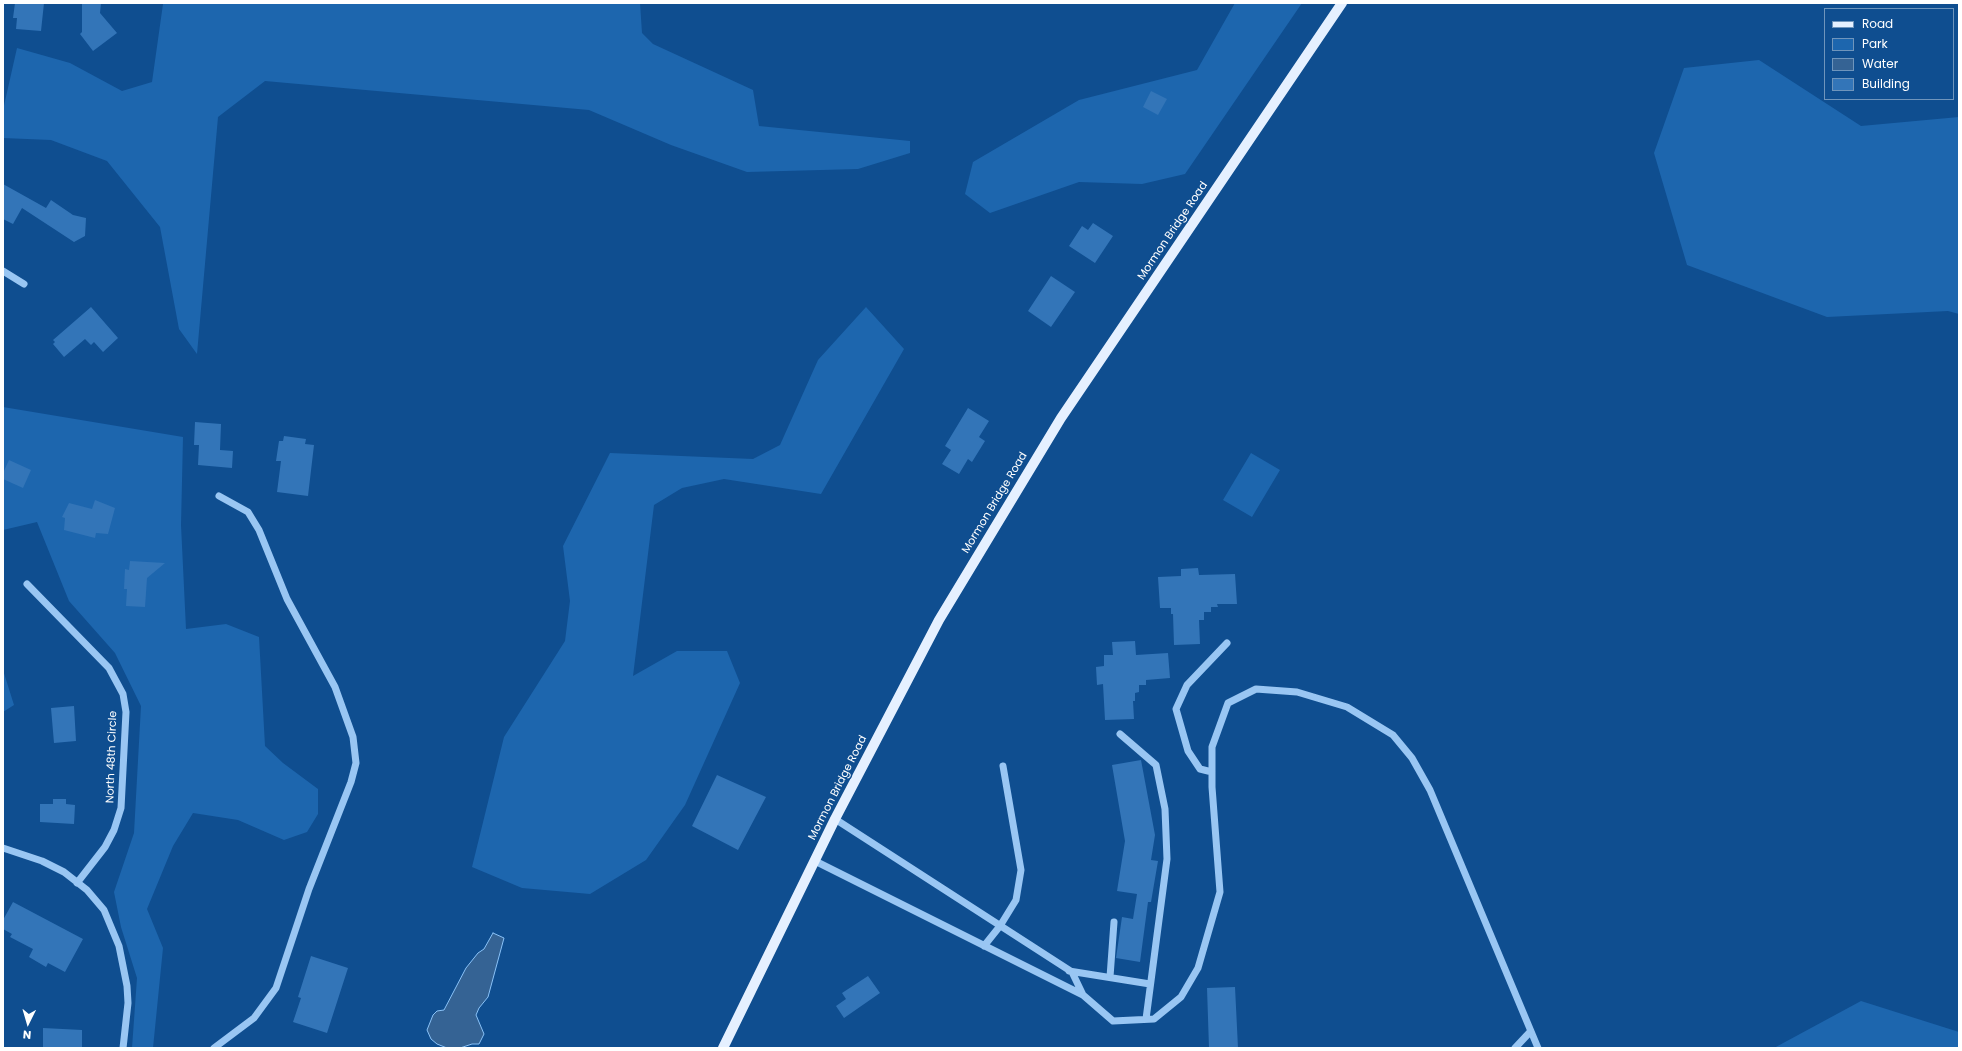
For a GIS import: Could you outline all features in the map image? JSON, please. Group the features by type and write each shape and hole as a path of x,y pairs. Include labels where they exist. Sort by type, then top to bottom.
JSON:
{"main road":[{"name":"Mormon Bridge Road","path":"724,1048 835,819 939,620 1061,418 1342,3"}],"street":[{"path":"3,271 24,284"},
{"path":"214,1048 254,1018 276,988 309,889 351,782 356,763 352,737 335,687 287,599 259,530 248,512 219,496"},
{"name":"North 48th Circle","path":"27,584 109,668 121,689 126,712 121,808 114,830 105,846 77,883"},
{"path":"1212,772 1200,770 1188,751 1176,709 1187,685 1227,642"},
{"path":"815,861 1083,995 1113,1021 1154,1019 1181,997 1198,968 1220,892 1212,772 1212,746 1228,703 1256,689 1297,692 1347,707 1393,735 1412,758 1430,790 1530,1026 1530,1032 1538,1048"},
{"path":"1120,734 1156,765 1164,809 1167,859 1146,1019"},
{"path":"984,946 1000,926 1016,900 1021,870 1002,766"},
{"path":"835,819 1072,972 1083,995"},
{"path":"3,848 42,861 64,872 101,905 121,953 127,986 128,1003 123,1048"},
{"path":"1110,977 1114,922"},
{"path":"1069,971 1150,984"},
{"path":"1515,1048 1530,1032"}],"green space":[{"path":"640,3 642,33 653,44 753,90 759,126 910,141 910,153 858,169 747,172 671,145 589,110 265,81 218,117 197,354 179,329 160,227 107,161 51,140 3,138 3,110 17,48 70,63 122,91 152,82 163,4"},
{"path":"1235,3 1302,3 1185,174 1142,184 1079,182 990,213 965,194 973,162 1079,100 1197,70"},
{"path":"1759,60 1861,126 1959,117 1959,314 1948,311 1827,317 1687,265 1654,153 1684,68"},
{"path":"866,307 904,349 821,494 724,479 682,488 654,505 633,676 677,651 727,651 740,683 685,805 646,860 590,894 522,888 472,867 504,737 565,641 570,601 563,546 610,453 753,459 780,445 818,360"},
{"path":"3,407 183,437 181,525 186,629 226,624 259,637 265,746 283,763 318,789 318,814 307,832 284,840 238,820 193,813 173,846 147,909 163,948 153,1048 132,1048 137,978 121,927 114,892 134,833 141,706 115,653 69,601 37,522 3,530"},
{"path":"1251,453 1280,470 1252,517 1223,500"},
{"path":"3,670 14,705 3,712"},
{"path":"1861,1001 1959,1032 1959,1048 1774,1048"}],"water":[{"path":"493,933 504,938 488,997 479,1008 476,1015 484,1034 479,1044 472,1044 460,1048 447,1048 437,1044 431,1039 427,1030 433,1015 437,1011 444,1010 466,968 478,953 484,949"}],"building":[{"path":"15,3 44,3 41,31 16,29 17,18 13,18"},
{"path":"82,3 101,3 100,13 117,33 93,51 80,34 82,32"},
{"path":"1151,91 1167,99 1158,115 1143,107"},
{"path":"3,184 46,208 51,200 73,215 86,218 85,236 74,242 22,208 13,224 3,219"},
{"path":"1093,223 1113,236 1095,263 1069,246 1082,226 1088,230"},
{"path":"1051,276 1075,292 1051,327 1028,311"},
{"path":"91,307 118,338 103,352 94,342 91,345 85,339 64,357 53,344 55,342 53,340"},
{"path":"968,408 989,421 979,437 985,441 972,462 968,459 959,474 942,464 951,450 945,446"},
{"path":"195,422 221,424 220,450 233,451 232,468 198,465 199,445 194,445"},
{"path":"284,436 306,439 305,444 314,445 308,496 277,492 281,461 276,461 279,441 283,441"},
{"path":"9,460 31,470 23,488 3,479 3,473"},
{"path":"95,500 115,508 108,534 96,533 95,538 64,530 65,518 62,517 69,503 92,509"},
{"path":"130,561 165,563 147,578 145,607 126,606 127,589 124,589 125,569 129,570"},
{"path":"1198,568 1199,575 1235,574 1237,604 1217,604 1218,607 1211,607 1211,612 1204,612 1204,620 1199,620 1200,644 1174,645 1173,614 1171,614 1171,608 1160,608 1158,577 1181,576 1181,569"},
{"path":"1135,641 1136,655 1168,653 1170,678 1146,680 1146,685 1139,685 1139,692 1135,693 1135,701 1133,701 1134,719 1105,720 1103,684 1097,685 1096,667 1104,666 1104,655 1113,655 1112,642"},
{"path":"74,706 76,741 54,743 51,708"},
{"path":"1141,760 1155,835 1151,860 1158,861 1151,902 1148,902 1140,962 1116,958 1122,917 1133,919 1137,894 1117,891 1125,841 1112,765"},
{"path":"717,775 766,797 738,850 692,826"},
{"path":"53,799 66,799 66,804 75,805 74,824 40,822 40,804 53,804"},
{"path":"13,902 83,939 65,972 48,963 46,967 29,957 33,949 10,937 12,934 3,929 3,920"},
{"path":"311,956 348,968 327,1033 293,1022 301,998 298,997"},
{"path":"868,976 880,993 844,1018 836,1006 846,999 842,993"},
{"path":"1235,987 1238,1048 1209,1048 1207,988"},
{"path":"43,1028 82,1030 82,1048 43,1048"}]}
